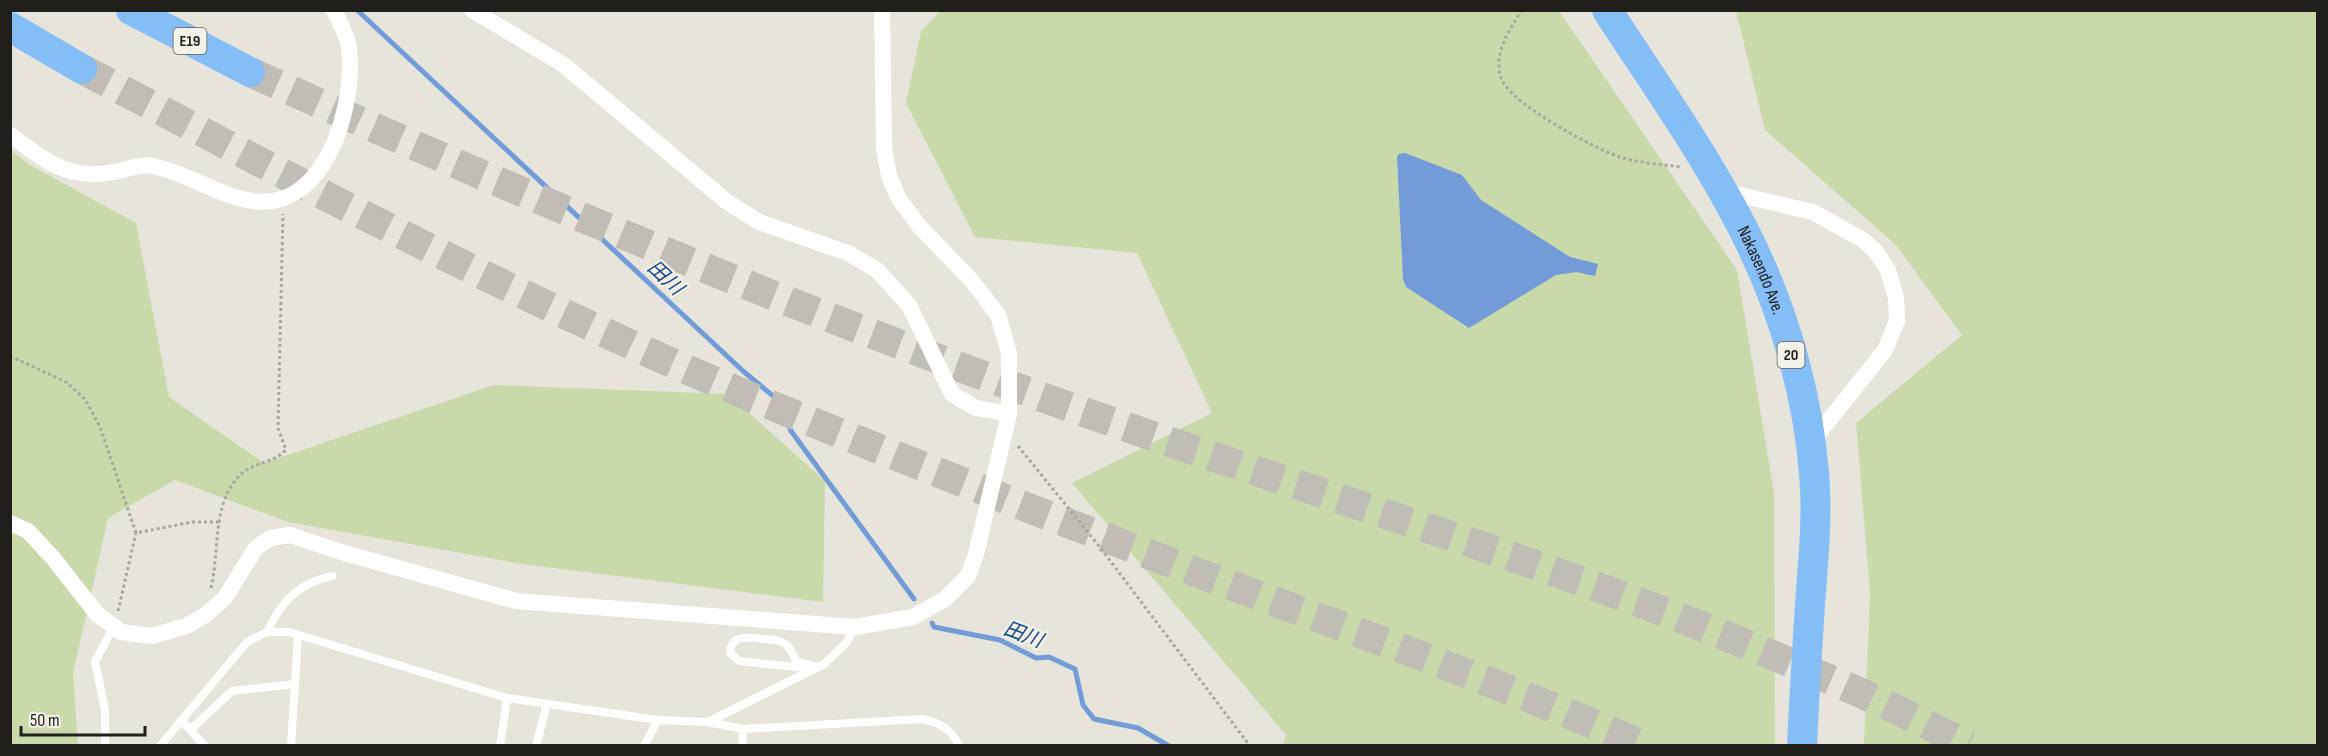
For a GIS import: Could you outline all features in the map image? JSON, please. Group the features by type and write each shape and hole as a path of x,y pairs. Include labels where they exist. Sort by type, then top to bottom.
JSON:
{"highway":[{"name":"E19","path":"130,10 250,72"},
{"name":"Nakasendo Ave.","path":"1607,10 1722,191 1755,252 1773,296 1797,375 1811,443 1815,508 1802,746"},
{"path":"10,27 82,69"}],"street":[{"path":"10,135 59,168 86,176 152,166 254,201 284,200 320,170 337,135 350,87 349,46 334,10"},
{"path":"472,10 564,65 726,201 759,222 848,253 877,270 909,306 952,394 976,408 1009,414"},
{"path":"10,523 28,531 98,614 114,627 121,632 152,636 186,626 204,616 224,599 256,548 270,538 290,535 341,552 516,601 855,627 913,617 945,599 968,576 976,554 1009,414 1009,353 999,315 972,281 920,227 899,199 889,176 884,149 882,10"},
{"path":"1722,191 1813,212 1863,240 1876,252 1888,270 1896,298 1896,321 1885,350 1844,405 1811,443"}],"lane":[{"path":"267,632 288,599 300,587 332,576"},
{"path":"105,746 105,710 95,662 114,627"},
{"path":"708,722 816,668 846,643 855,627"},
{"path":"160,746 247,642 267,632 290,632 507,698 658,720 708,722 743,729 922,718 942,723 954,735 959,746"},
{"path":"291,746 298,635"},
{"path":"744,637 781,641 790,649 796,661 816,668 740,661 730,653 730,646 734,640 744,637"},
{"path":"190,730 232,692 295,684"},
{"path":"500,746 507,698"},
{"path":"536,746 547,704"},
{"path":"181,720 206,746"},
{"path":"644,746 658,720"},
{"path":"742,746 743,729"}],"path":[{"path":"1522,10 1512,25 1499,56 1501,80 1524,105 1583,141 1620,157 1684,168"},
{"path":"204,616 215,572 219,522 229,485 246,470 276,459 286,450 278,428 284,200"},
{"path":"10,356 66,382 85,399 100,427 136,533 114,627"},
{"path":"1009,414 1018,445 1099,546 1250,746"},
{"path":"136,533 192,522 219,522"}],"green space":[{"path":"940,11 1559,11 1737,270 1774,493 1775,745 1283,745 1286,735 1072,483 1212,413 1137,253 975,237 906,103 921,31"},
{"path":"1736,11 2317,11 2317,745 1864,745 1870,593 1856,423 1962,335 1896,245 1765,130"},
{"path":"10,150 32,166 136,223 169,397 264,463 494,385 728,394 825,481 823,602 522,564 288,522 175,480 108,518 73,673 78,745 11,745"}],"water":[{"path":"1405,153 1462,175 1481,200 1570,257 1598,264 1595,276 1576,272 1556,275 1469,328 1406,287 1403,279 1397,157"}],"waterway":[{"name":"田川","path":"357,10 743,371 779,401 791,431 914,599"},
{"name":"田川","path":"932,623 934,627 1000,640 1036,658 1049,657 1075,669 1083,705 1094,719 1138,728 1169,746"}],"tunnel":[{"path":"82,69 413,240 581,321 751,397 974,487 1479,678 1645,746"},
{"path":"250,72 581,217 805,308 1030,393 1524,561 1674,616 1859,692 1968,746"}]}
